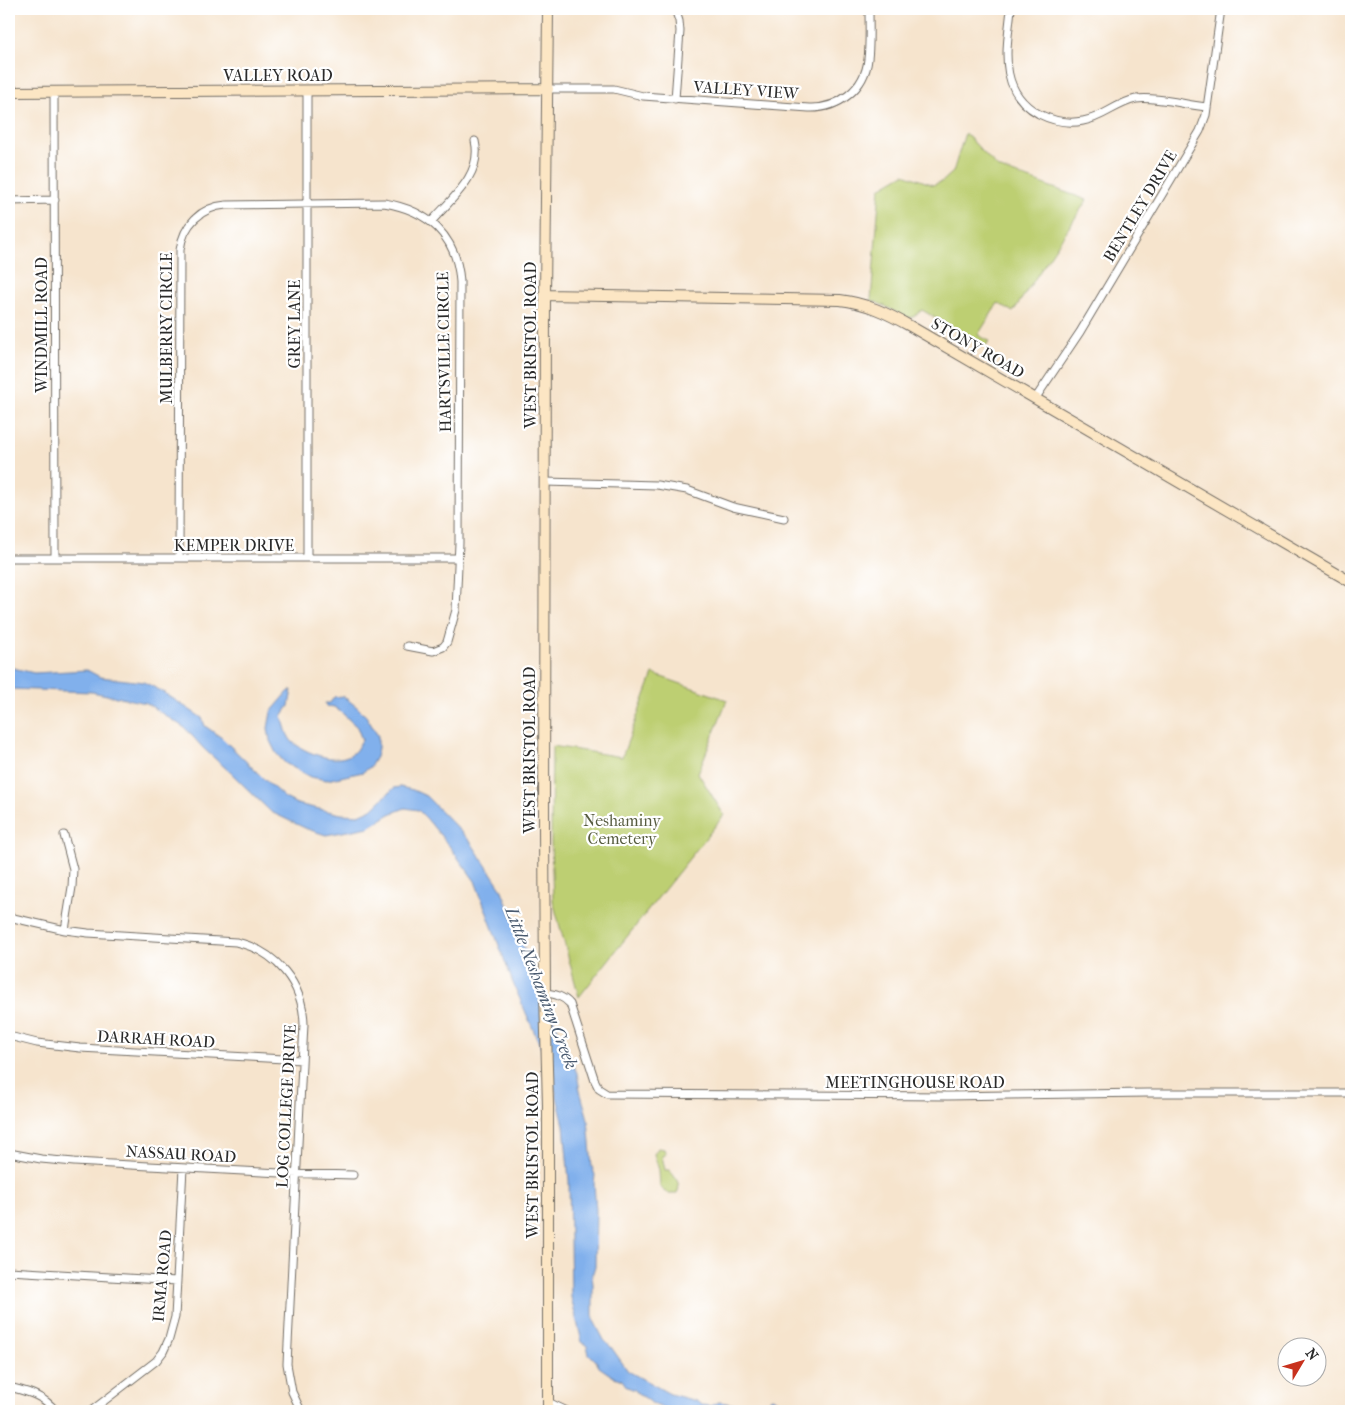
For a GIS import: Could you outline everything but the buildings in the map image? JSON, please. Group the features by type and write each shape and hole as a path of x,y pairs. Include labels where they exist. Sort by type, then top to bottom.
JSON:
{"street":[{"name":"WEST BRISTOL ROAD","path":"548,9 545,295 545,994 548,1105 548,1407"},
{"path":"675,9 680,31 675,99"},
{"name":"VALLEY VIEW","path":"548,89 614,89 643,96 809,108 835,104 848,96 856,88 866,71 869,9"},
{"path":"1011,9 1006,56 1009,76 1021,99 1034,111 1046,117 1064,122 1083,122 1101,116 1121,104 1137,99 1207,107"},
{"name":"BENTLEY DRIVE","path":"1035,398 1080,332 1200,131 1207,107 1222,9"},
{"name":"VALLEY ROAD","path":"9,92 548,89"},
{"name":"GREY LANE","path":"307,90 307,558"},
{"name":"WINDMILL ROAD","path":"54,92 54,558"},
{"path":"432,222 473,171 477,152 475,141"},
{"path":"9,201 55,200"},
{"name":"HARTSVILLE CIRCLE","path":"308,204 390,204 407,208 432,222 450,244 457,262 459,272 458,558 456,610 447,642 443,647 433,651 406,646"},
{"name":"MULBERRY CIRCLE","path":"179,558 180,250 184,233 199,214 220,205 308,204"},
{"name":"STONY ROAD","path":"545,295 840,300 859,302 882,310 1351,582"},
{"path":"545,482 657,484 672,486 733,507 784,518"},
{"name":"KEMPER DRIVE","path":"9,558 458,558"},
{"path":"64,835 73,870 65,930"},
{"name":"LOG COLLEGE DRIVE","path":"9,917 65,930 236,942 256,948 287,972 300,995 304,1018 287,1364 292,1392 299,1410"},
{"name":"MEETINGHOUSE ROAD","path":"545,994 559,996 570,1004 598,1089 607,1094 948,1096 1147,1093 1351,1093"},
{"name":"DARRAH ROAD","path":"9,1036 46,1044 80,1048 302,1060"},
{"name":"NASSAU ROAD","path":"9,1153 41,1159 74,1162 296,1174 353,1175"},
{"name":"IRMA ROAD","path":"91,1411 150,1367 163,1352 173,1326 183,1168"},
{"path":"9,1271 177,1281"},
{"path":"9,1388 31,1392 40,1396 56,1411"},
{"path":"548,1407 567,1411"}],"green space":[{"path":"965,133 998,168 1087,200 1013,312 998,303 978,335 989,341 985,347 922,310 913,317 906,318 871,300 880,188 904,174 933,185 943,181 953,172"},
{"name":"Neshaminy Cemetery","path":"653,674 727,700 698,773 724,815 579,997 553,901 551,842 552,746 622,757"},
{"path":"658,1148 664,1149 666,1154 662,1156 665,1170 669,1170 677,1181 679,1187 677,1194 669,1194 660,1187 659,1170 654,1154"}],"water":[{"path":"9,667 34,673 87,670 100,677 144,682 163,692 202,718 205,726 222,738 285,798 297,804 341,814 359,815 372,809 394,788 400,787 413,790 426,796 470,841 501,888 534,974 577,1073 588,1119 592,1167 595,1175 595,1266 592,1276 593,1319 604,1340 628,1371 670,1394 696,1401 702,1405 710,1406 719,1402 739,1405 746,1409 758,1411 670,1411 653,1404 635,1390 627,1387 622,1380 599,1367 589,1354 587,1346 582,1342 571,1297 569,1181 564,1125 549,1066 513,983 475,881 450,847 418,810 405,808 390,814 369,827 326,835 307,829 271,812 204,749 185,728 146,703 92,692 9,689"},
{"path":"292,690 289,706 282,716 292,741 308,752 325,757 342,758 356,750 362,740 357,727 334,707 326,706 325,703 330,703 334,697 343,696 366,716 378,736 376,757 370,767 363,772 327,780 310,777 285,763 276,753 270,741 268,728 271,712 288,692"},
{"path":"772,1397 792,1411 772,1411 770,1398"}],"water label":[{"name":"Little Neshaminy Creek","path":"541,988"}]}
